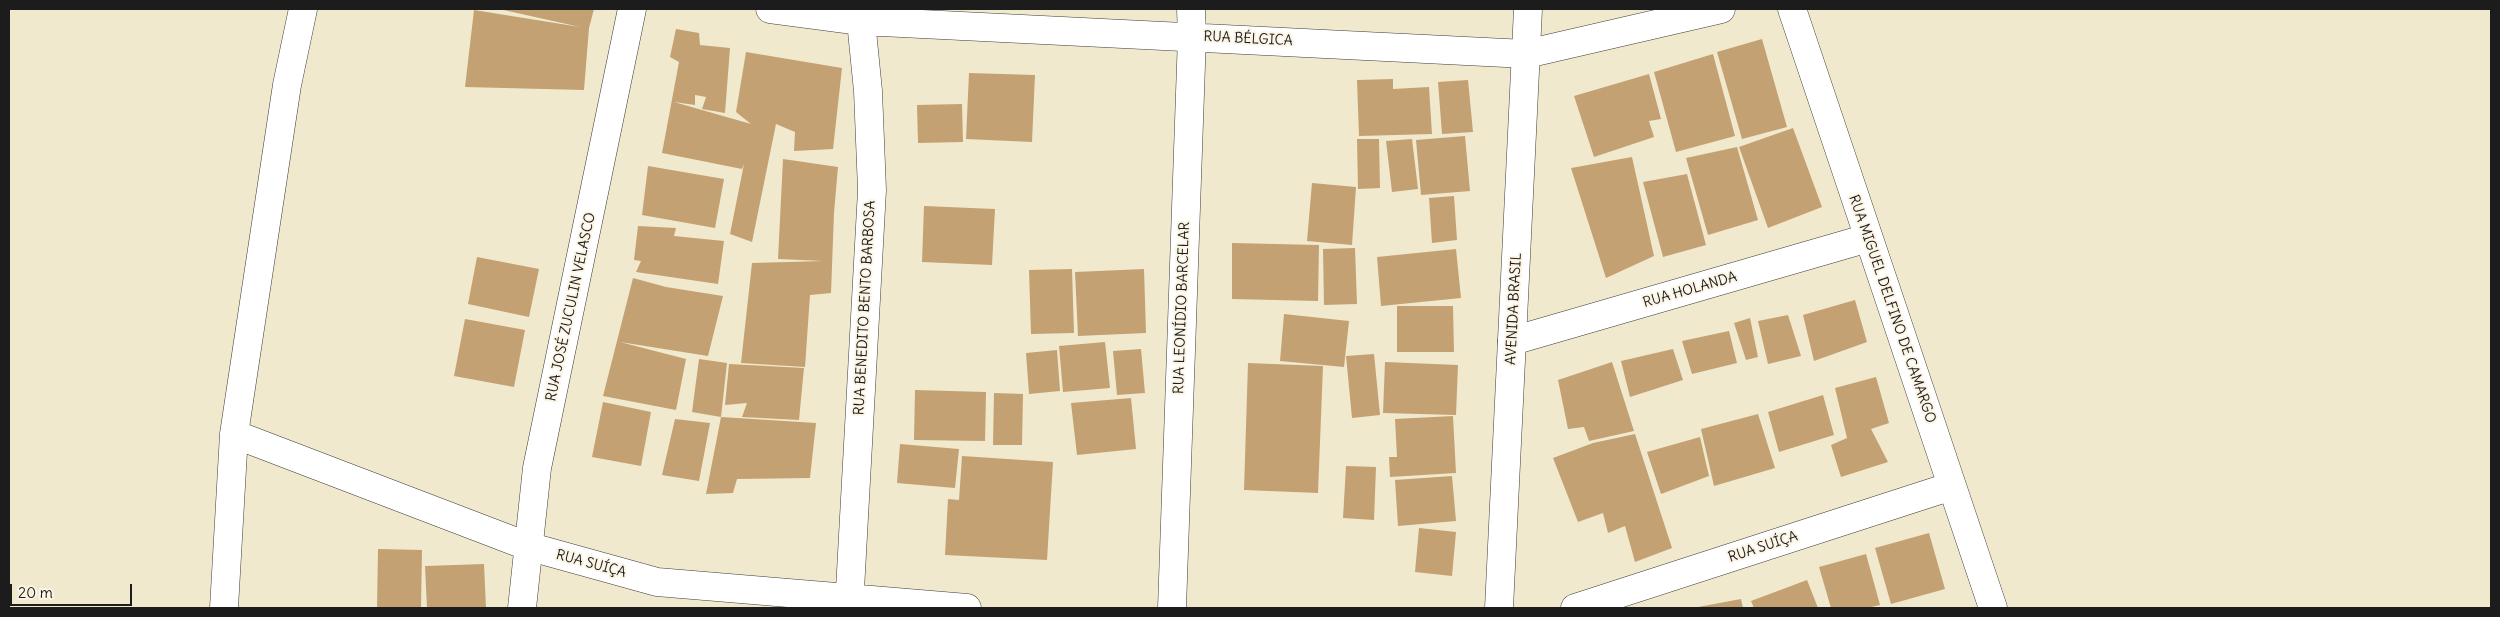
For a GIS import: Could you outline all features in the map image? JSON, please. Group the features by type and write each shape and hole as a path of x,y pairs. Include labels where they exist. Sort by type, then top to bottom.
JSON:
{"street":[{"path":"224,608 234,434 287,85 303,9"},
{"name":"RUA JOSÉ ZUCULIN VELASCO","path":"522,608 527,546 537,468 632,9"},
{"name":"RUA BÉLGICA","path":"770,9 1192,36 1526,54 1721,9"},
{"name":"RUA LEONÍDIO BARCELAR","path":"1172,608 1192,36 1191,9"},
{"name":"AVENIDA BRASIL","path":"1499,608 1528,9"},
{"name":"RUA MIGUEL DELFINO DE CAMARGO","path":"1792,9 1993,608"},
{"name":"RUA BENEDITO BENTO BARBOSA","path":"849,604 872,190 868,90 858,15"},
{"name":"RUA HOLANDA","path":"1512,341 1868,238"},
{"name":"RUA SUÍÇA","path":"234,434 527,546 658,582 849,604 967,608"},
{"name":"RUA SUÍÇA","path":"1575,608 1952,486"}],"building":[{"path":"499,9 594,9 589,28 584,90 465,87 474,10 580,27"},
{"path":"676,29 699,33 700,45 730,48 725,113 702,109 706,97 695,95 695,105 674,102 751,124 736,112 746,52 842,68 833,149 794,151 795,132 776,124 752,242 730,234 744,164 742,169 662,153 679,62 670,57"},
{"path":"1762,39 1787,127 1742,139 1717,52"},
{"path":"1713,54 1735,136 1676,152 1654,72"},
{"path":"969,73 1035,75 1032,142 966,139"},
{"path":"1649,74 1661,119 1649,121 1654,137 1594,157 1574,96"},
{"path":"1393,79 1393,89 1429,87 1432,134 1359,136 1357,80"},
{"path":"1468,80 1473,132 1442,134 1438,82"},
{"path":"962,104 963,142 918,143 917,105"},
{"path":"1793,128 1822,207 1768,228 1739,147"},
{"path":"1465,136 1470,191 1421,195 1416,140"},
{"path":"1357,139 1379,139 1380,188 1358,189"},
{"path":"1412,139 1418,189 1392,192 1386,141"},
{"path":"1737,147 1758,220 1708,235 1686,158"},
{"path":"1632,157 1654,256 1606,278 1571,168"},
{"path":"783,159 838,167 831,293 810,295 805,367 741,363 752,263 823,261 778,259"},
{"path":"648,166 724,179 715,228 642,215"},
{"path":"1687,174 1706,245 1663,257 1643,182"},
{"path":"1312,183 1356,187 1352,245 1307,241"},
{"path":"1454,196 1457,240 1432,243 1429,198"},
{"path":"924,206 995,209 992,265 922,262"},
{"path":"638,226 676,228 674,236 724,241 718,284 636,272 641,261 634,260"},
{"path":"1232,243 1319,245 1318,301 1232,299"},
{"path":"1355,248 1357,304 1324,305 1323,249"},
{"path":"1456,249 1461,298 1381,306 1377,257"},
{"path":"477,257 539,269 529,317 468,304"},
{"path":"1072,269 1074,333 1031,334 1029,270"},
{"path":"1144,269 1146,333 1078,336 1075,272"},
{"path":"633,278 666,287 723,296 708,356 620,342 686,359 676,410 603,396"},
{"path":"1855,300 1867,342 1814,361 1803,315"},
{"path":"1397,306 1453,306 1454,352 1397,352"},
{"path":"1284,314 1349,321 1344,367 1280,361"},
{"path":"1788,315 1801,356 1768,364 1758,321"},
{"path":"1750,318 1758,357 1746,360 1734,323"},
{"path":"465,319 525,330 514,387 454,376"},
{"path":"1729,331 1737,363 1692,374 1682,341"},
{"path":"1105,342 1110,388 1063,392 1059,346"},
{"path":"1141,349 1145,393 1117,395 1113,351"},
{"path":"1673,349 1683,380 1630,397 1621,361"},
{"path":"1057,350 1060,391 1029,394 1026,353"},
{"path":"1374,354 1380,415 1352,418 1346,356"},
{"path":"699,359 727,363 721,417 692,412"},
{"path":"1385,362 1458,365 1456,415 1383,413"},
{"path":"1612,362 1634,431 1589,441 1584,427 1568,429 1558,380"},
{"path":"1248,363 1323,366 1318,493 1244,490"},
{"path":"729,364 804,368 799,420 742,417 747,403 725,405"},
{"path":"1876,377 1889,423 1871,429 1888,462 1841,477 1831,445 1847,438 1835,388"},
{"path":"915,390 986,392 985,441 914,440"},
{"path":"994,393 1023,394 1022,445 993,445"},
{"path":"1823,395 1834,435 1779,452 1768,412"},
{"path":"1131,398 1136,449 1077,455 1071,403"},
{"path":"603,402 651,412 641,466 592,457"},
{"path":"1758,414 1775,468 1714,486 1701,429"},
{"path":"1453,416 1456,473 1390,477 1389,457 1397,457 1395,419"},
{"path":"721,417 816,423 810,478 737,479 733,493 706,494"},
{"path":"675,419 710,423 699,481 662,475"},
{"path":"1635,434 1672,548 1635,562 1625,526 1608,533 1603,513 1578,522 1553,458 1593,443"},
{"path":"1700,437 1709,476 1661,494 1647,452"},
{"path":"900,444 959,449 955,488 897,483"},
{"path":"962,456 1053,462 1047,560 945,555 948,499 959,500"},
{"path":"1346,466 1376,467 1374,520 1343,518"},
{"path":"1452,476 1456,521 1398,526 1395,480"},
{"path":"1419,528 1456,532 1452,576 1415,572"},
{"path":"1929,533 1945,589 1891,604 1875,548"},
{"path":"378,549 422,550 421,608 377,608"},
{"path":"1866,554 1880,605 1867,608 1831,608 1819,567"},
{"path":"484,564 486,608 427,608 425,566"},
{"path":"1807,580 1818,608 1754,608 1751,601"},
{"path":"1741,599 1743,608 1698,607"}]}
